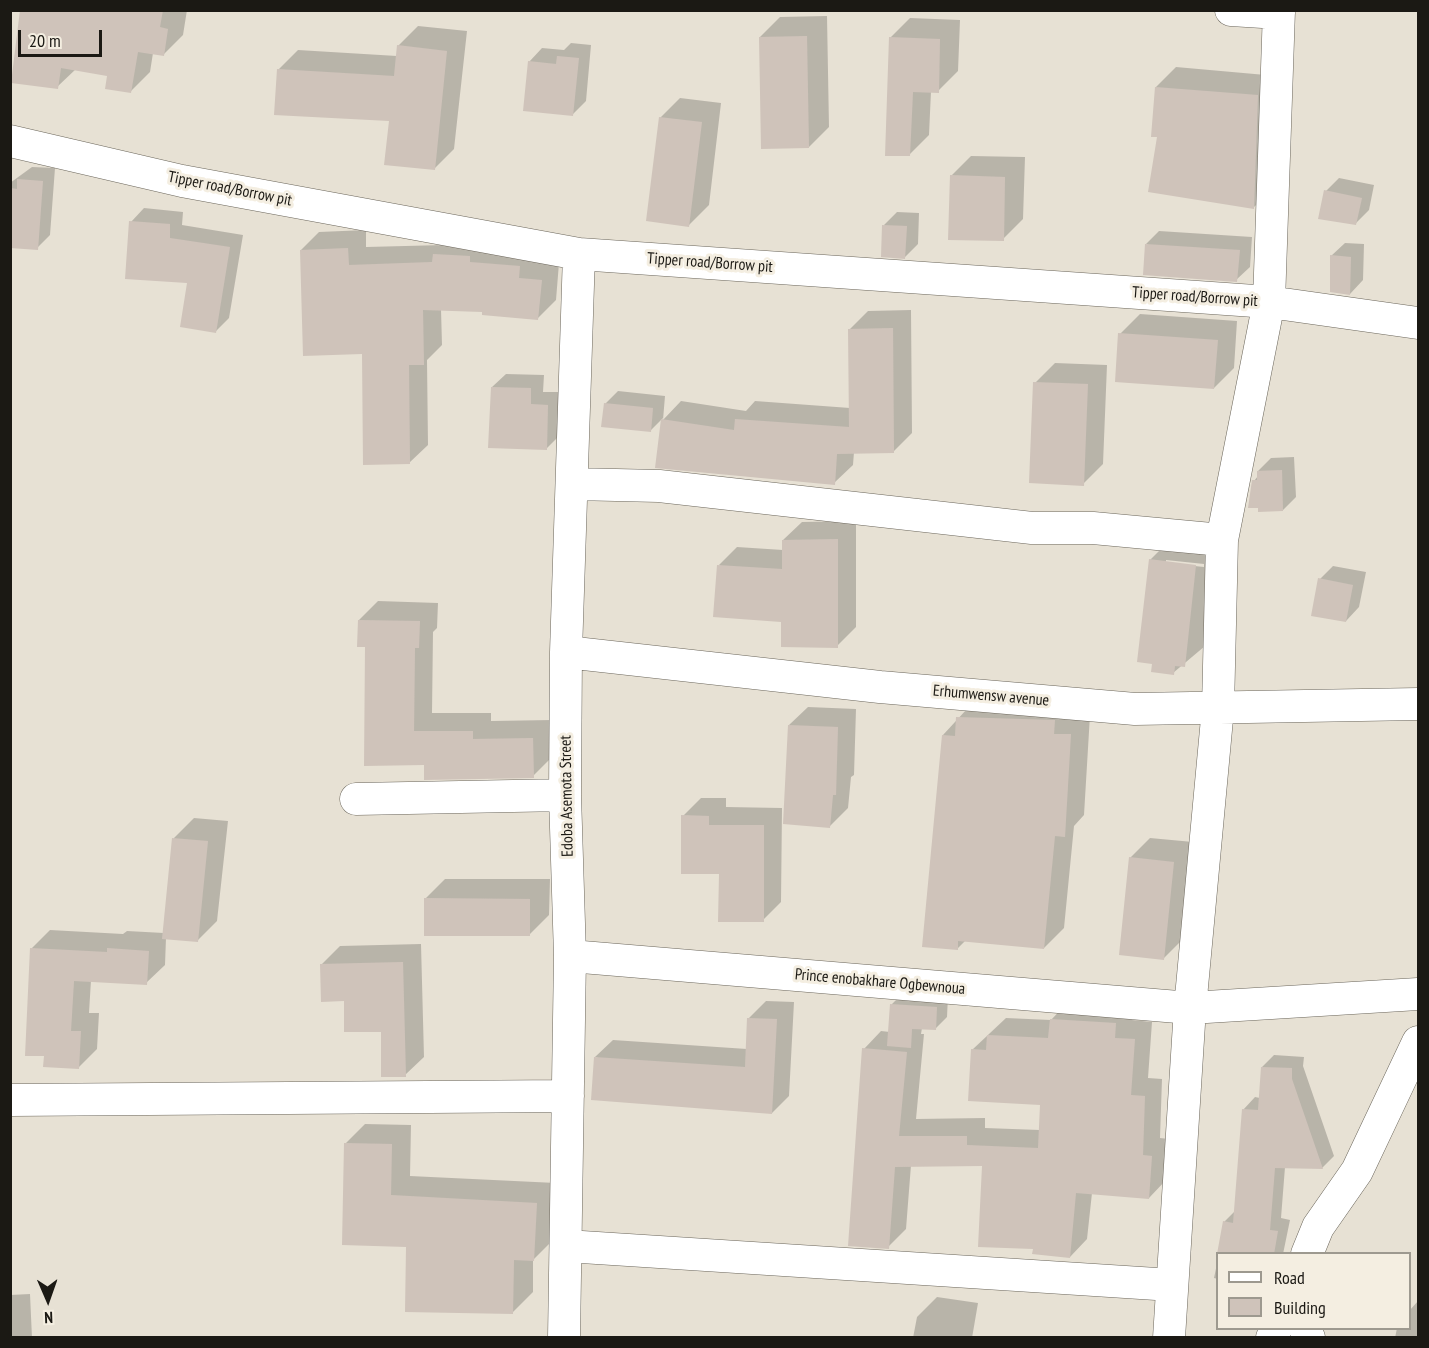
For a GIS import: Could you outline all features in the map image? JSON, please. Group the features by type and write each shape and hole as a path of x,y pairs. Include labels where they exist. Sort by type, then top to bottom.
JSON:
{"street":[{"path":"1169,1338 1190,1008 1218,708 1222,540 1269,302 1279,12 1231,10"},
{"name":"Tipper road/Borrow pit","path":"10,141 182,181 579,254 1269,302 1419,323"},
{"name":"Edoba Asemota Street","path":"564,1338 570,956 565,795 566,652 579,254"},
{"path":"573,484 659,486 1032,528 1093,528 1222,540"},
{"name":"Erhumwensw avenue","path":"566,652 880,687 1123,708 1419,704"},
{"path":"356,800 565,795"},
{"name":"Prince enobakhare Ogbewnoua","path":"570,956 1190,1008 1419,994"},
{"path":"1308,1252 1318,1227 1357,1171 1419,1042"},
{"path":"10,1100 568,1096"},
{"path":"566,1246 1172,1285"}],"building":[{"path":"20,10 163,10 160,27 168,29 164,56 138,52 131,93 105,89 107,76 61,68 58,89 11,83"},
{"path":"807,36 809,148 761,149 759,37"},
{"path":"889,37 940,39 939,93 913,92 910,156 885,156"},
{"path":"397,45 447,51 435,170 384,165 389,121 274,115 277,69 394,76"},
{"path":"557,56 579,58 573,116 523,111 528,61 556,64"},
{"path":"1155,87 1258,95 1254,209 1148,192 1157,137 1151,137"},
{"path":"659,117 702,122 689,227 646,221"},
{"path":"950,175 1005,177 1004,241 948,240"},
{"path":"17,179 43,181 38,250 10,248 10,188 17,189"},
{"path":"1324,190 1362,198 1356,225 1318,219"},
{"path":"129,221 170,224 170,238 230,247 216,333 180,327 187,283 125,279"},
{"path":"882,225 907,226 905,259 881,257"},
{"path":"1145,244 1240,250 1237,282 1143,275"},
{"path":"348,248 349,265 432,262 433,254 470,256 470,262 520,266 519,278 542,280 538,320 482,315 482,312 423,310 424,365 409,365 410,464 363,465 362,354 303,356 300,250"},
{"path":"1330,255 1351,257 1350,295 1330,292"},
{"path":"893,328 894,453 837,454 835,485 655,468 661,419 734,430 735,419 849,427 848,329"},
{"path":"1118,333 1218,340 1214,389 1115,382"},
{"path":"1033,382 1088,384 1084,486 1029,483"},
{"path":"491,387 531,388 531,404 548,405 547,450 488,448"},
{"path":"604,403 653,408 651,432 601,427"},
{"path":"1282,470 1283,511 1258,512 1258,508 1248,508 1252,480 1257,480 1257,471"},
{"path":"838,539 838,648 781,647 781,622 713,617 717,565 782,569 782,540"},
{"path":"1149,559 1196,565 1185,667 1175,666 1174,675 1151,672 1152,664 1137,662"},
{"path":"1318,578 1353,585 1346,622 1311,616"},
{"path":"358,620 420,621 419,648 415,648 414,731 473,731 473,739 533,738 534,778 424,780 424,765 364,766 365,647 357,647"},
{"path":"956,717 1055,720 1054,734 1071,734 1065,837 1055,836 1044,949 958,941 958,950 922,947 942,735 955,736"},
{"path":"788,725 838,727 836,795 833,795 830,828 783,824"},
{"path":"681,815 709,816 709,825 764,825 764,922 718,922 719,874 681,874"},
{"path":"172,838 208,841 198,942 162,939"},
{"path":"1129,857 1174,862 1164,960 1119,955"},
{"path":"424,898 530,899 530,936 424,936"},
{"path":"30,948 107,952 107,948 149,951 147,985 74,981 71,1031 81,1031 79,1069 43,1067 44,1056 25,1056"},
{"path":"403,962 406,1077 381,1077 381,1032 344,1032 344,1001 321,1002 320,964"},
{"path":"890,1004 937,1007 936,1030 912,1029 911,1048 887,1046"},
{"path":"747,1018 777,1019 772,1114 591,1100 594,1057 745,1067"},
{"path":"1050,1019 1116,1023 1115,1038 1135,1039 1131,1095 1145,1096 1143,1155 1152,1156 1149,1199 1076,1193 1070,1258 1032,1254 1033,1249 978,1247 982,1166 895,1167 889,1249 848,1246 862,1048 907,1052 899,1136 967,1136 967,1145 1038,1148 1040,1105 968,1101 971,1049 986,1050 987,1035 1048,1038"},
{"path":"1261,1067 1292,1068 1292,1079 1323,1169 1275,1168 1270,1230 1278,1231 1274,1252 1217,1252 1223,1221 1233,1223 1242,1109 1258,1110"},
{"path":"344,1143 392,1144 391,1195 537,1203 534,1261 514,1260 513,1314 405,1312 406,1247 342,1245"}]}
